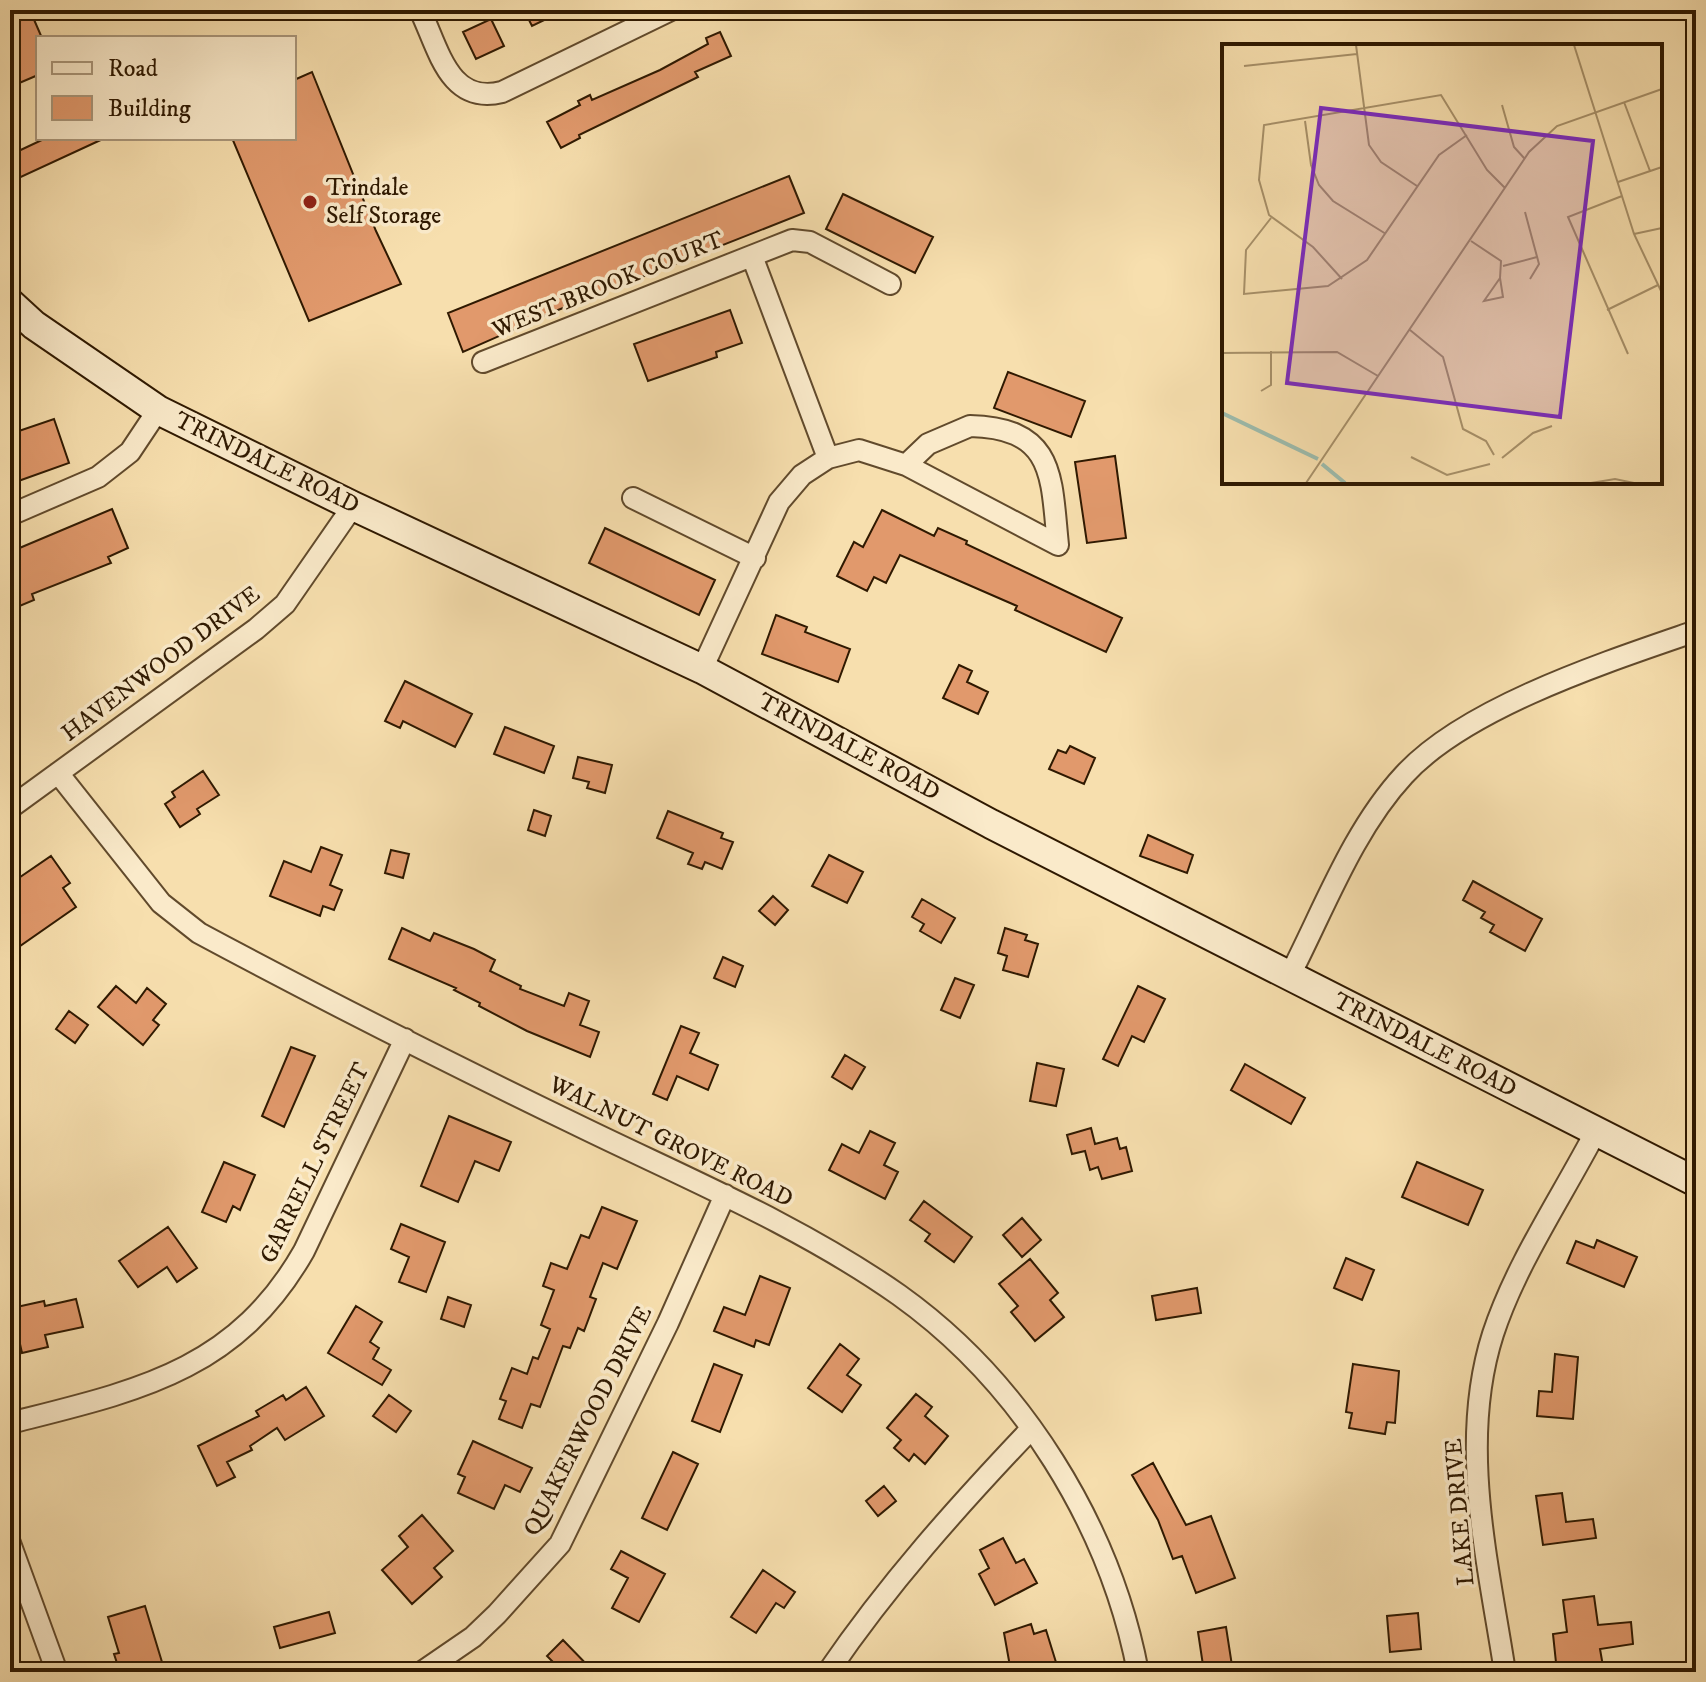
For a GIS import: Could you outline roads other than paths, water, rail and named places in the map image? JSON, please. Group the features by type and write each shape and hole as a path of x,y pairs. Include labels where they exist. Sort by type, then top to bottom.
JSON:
{"main road":[{"name":"TRINDALE ROAD","path":"10,303 34,325 158,410 353,506 702,669 991,824 1696,1182"}],"street":[{"path":"420,10 453,78 464,90 481,97 502,92 671,10"},
{"name":"WEST BROOK COURT","path":"483,362 792,240 810,242 890,284"},
{"name":"WEST BROOK COURT","path":"752,256 828,458"},
{"path":"10,515 98,477 130,452 158,410"},
{"path":"702,669 779,502 802,475 828,458 859,450 906,465 1058,545 1048,463 1040,449 1016,436 991,426 970,426 928,444 906,465"},
{"path":"633,498 755,558"},
{"name":"HAVENWOOD DRIVE","path":"10,808 276,612 353,506"},
{"path":"1290,975 1384,801 1428,752 1484,718 1543,690 1696,631"},
{"name":"WALNUT GROVE ROAD","path":"58,773 139,878 173,914 272,972 725,1195 817,1244 907,1301 971,1358 1031,1429 1083,1511 1111,1573 1138,1672"},
{"name":"GARRELL STREET","path":"10,1423 161,1381 219,1350 244,1329 288,1279 304,1251 405,1039"},
{"name":"LAKE DRIVE","path":"1505,1672 1476,1465 1478,1404 1493,1334 1595,1133"},
{"name":"QUAKERWOOD DRIVE","path":"422,1672 473,1637 560,1544 668,1323 725,1195"},
{"path":"828,1672 895,1579 939,1525 1031,1429"},
{"path":"10,1543 57,1672"}],"place":[{"name":"Trindale Self Storage","path":"310,202"}]}
